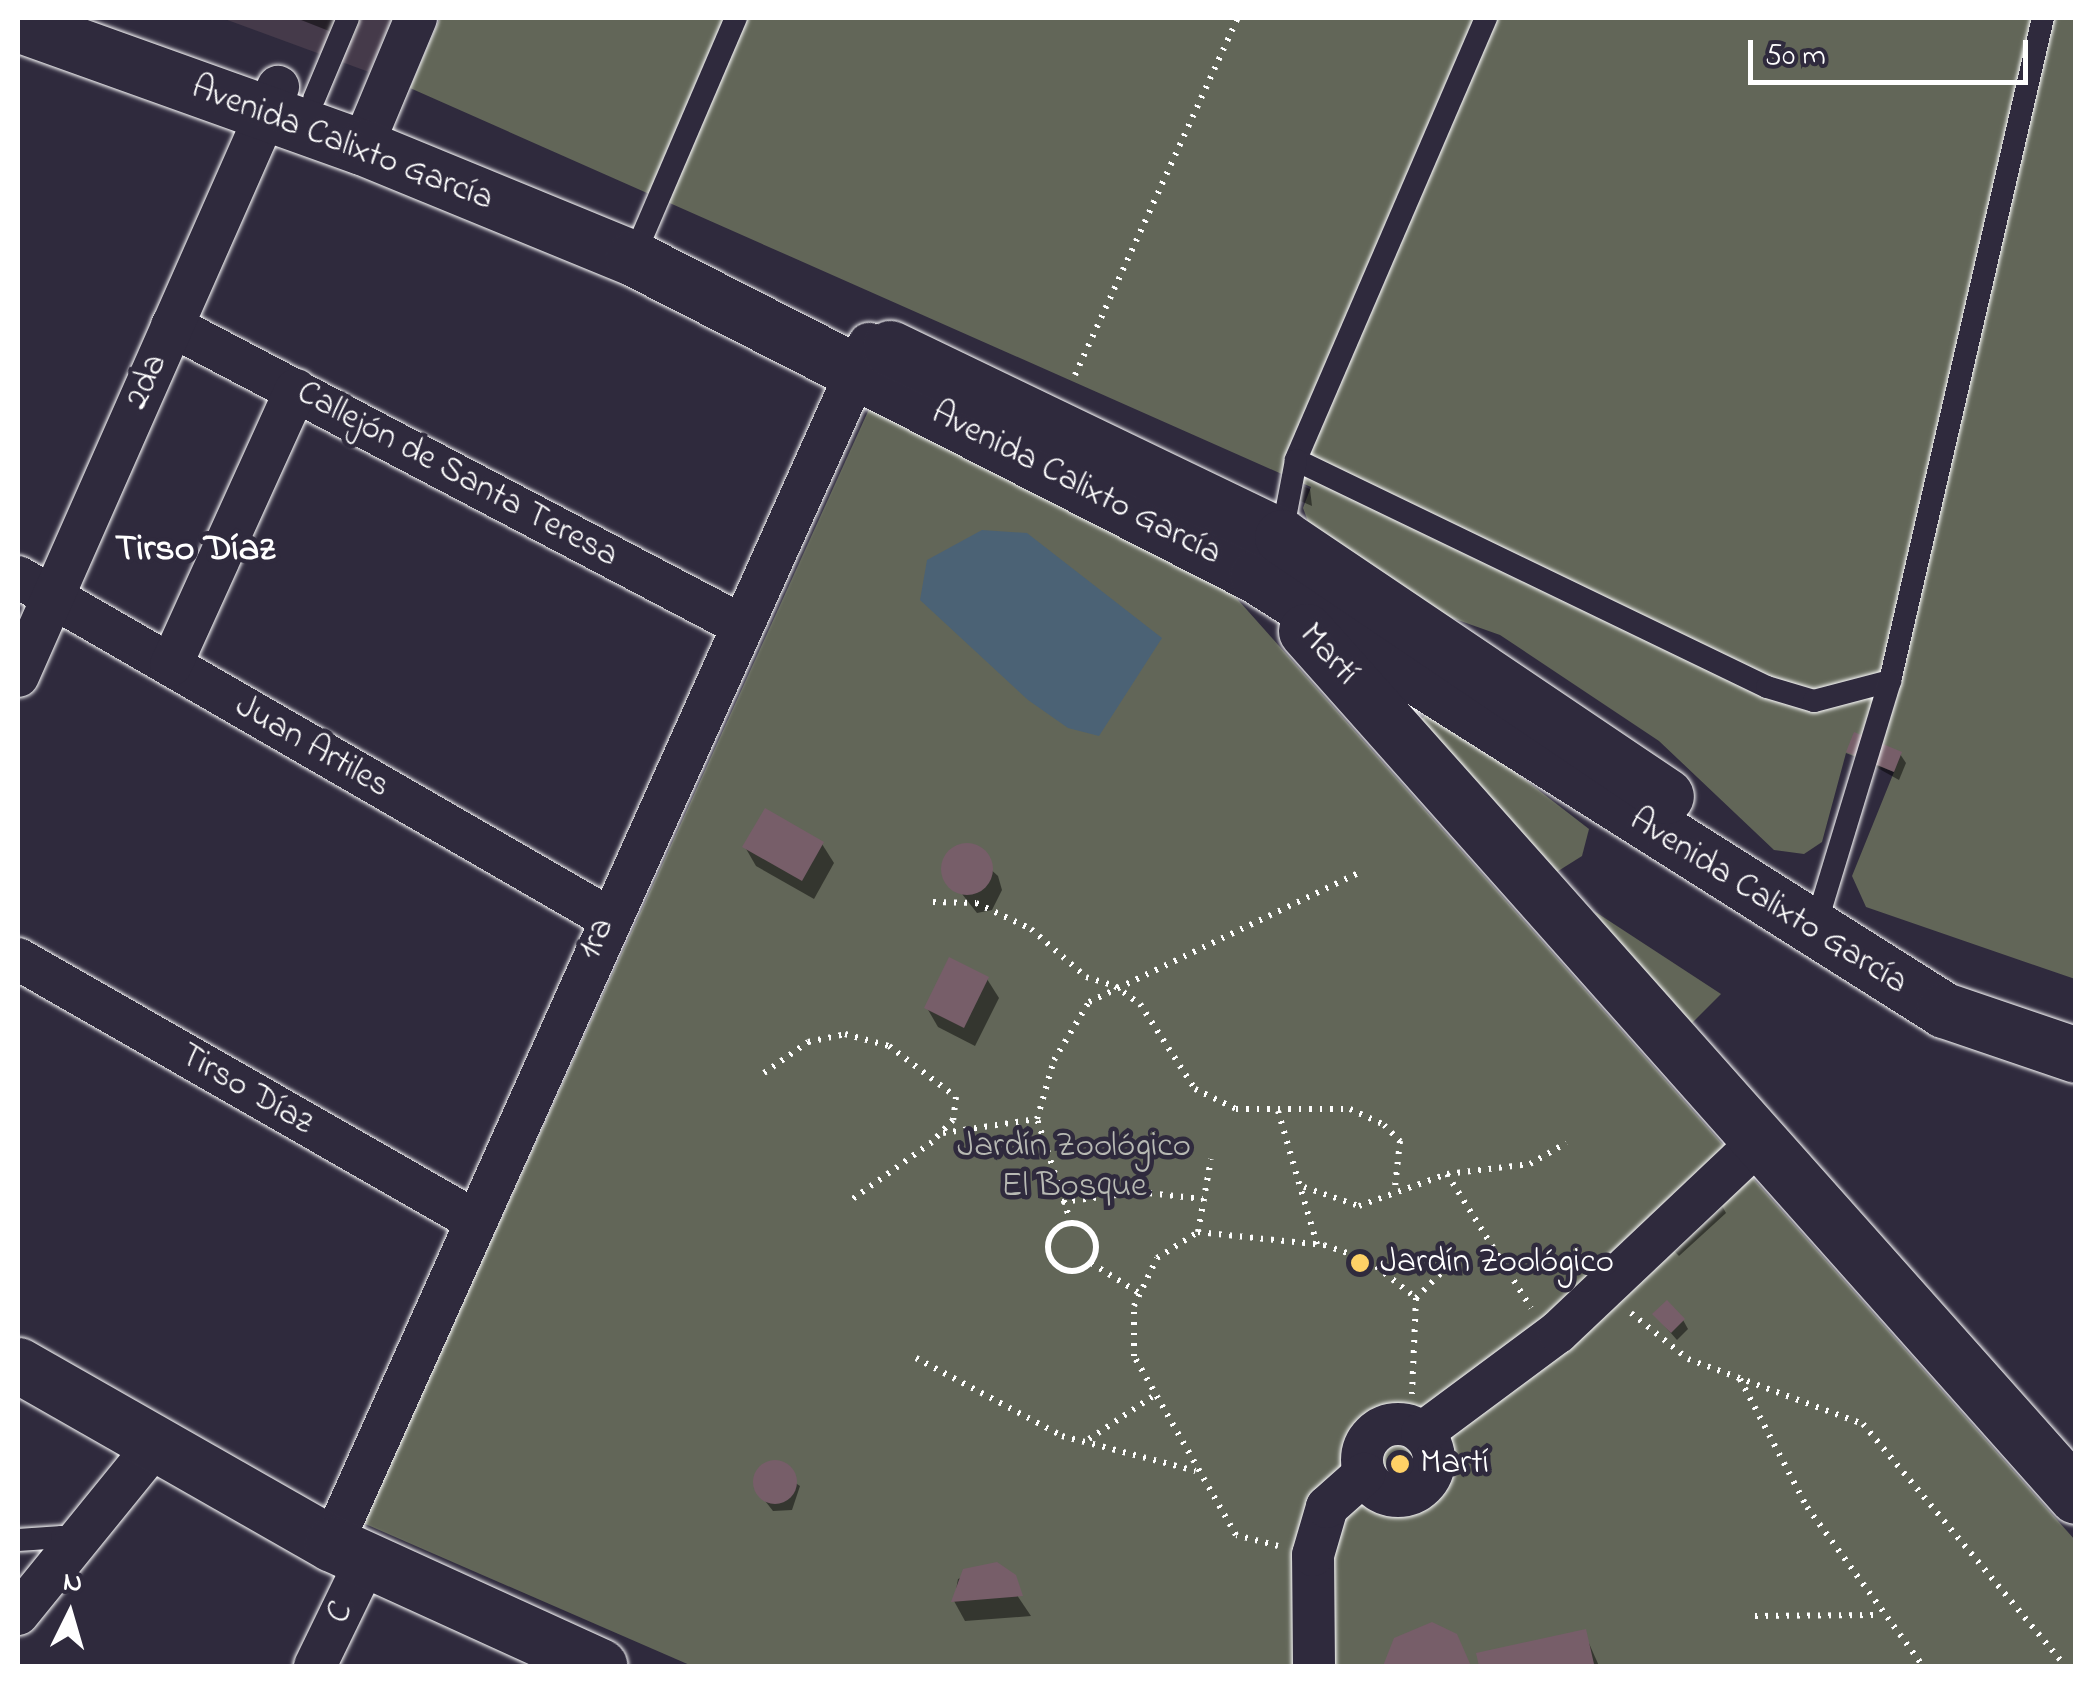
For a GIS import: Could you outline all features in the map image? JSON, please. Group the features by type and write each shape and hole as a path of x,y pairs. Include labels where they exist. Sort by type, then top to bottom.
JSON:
{"main road":[{"name":"Avenida Calixto García","path":"87,18 639,244 1270,556 1818,918 2074,1036"},
{"name":"Avenida Calixto García","path":"18,24 286,100"},
{"name":"Martí","path":"1270,556 1762,1139 2076,1496"},
{"path":"18,1365 349,1552 600,1666"}],"street":[{"path":"367,133 416,18"},
{"name":"2da","path":"18,676 35,587 286,100"},
{"name":"Callejón de Santa Teresa","path":"172,326 741,625"},
{"name":"1ra","path":"349,1552 474,1220 607,916 864,355"},
{"path":"171,665 296,390"},
{"name":"Juan Artiles","path":"35,587 607,916"},
{"name":"Tirso Díaz","path":"18,959 474,1220"},
{"path":"1416,1430 1434,1454 1424,1486 1390,1496 1364,1474 1362,1450 1376,1430 1416,1430 1558,1332 1762,1139"},
{"path":"18,1614 156,1444"},
{"path":"1314,1666 1313,1555 1326,1507 1364,1474"},
{"name":"C","path":"315,1666 349,1552"}],"lane":[{"path":"286,100 348,18"},
{"path":"639,244 736,18"},
{"path":"1270,556 1296,460 1486,18"},
{"path":"1818,918 1890,681 2043,18"},
{"path":"1296,460 1766,687 1814,701 1890,681"},
{"path":"18,1540 62,1537 72,1546"}],"path":[{"path":"1075,375 1238,18"},
{"path":"1091,1263 1092,1233 1070,1223 1037,1119 1068,1032 1115,986 1305,906 1360,872"},
{"path":"933,902 976,903 1031,929 1086,977 1115,986 1140,1004 1195,1089 1236,1109 1350,1109 1384,1125 1400,1141 1394,1187 1382,1202 1359,1206 1304,1187"},
{"path":"764,1073 808,1042 844,1034 889,1046 956,1097 941,1133"},
{"path":"1278,1111 1304,1187 1316,1244"},
{"path":"850,1201 941,1133 1037,1119"},
{"path":"1394,1187 1447,1174 1530,1164 1566,1143"},
{"path":"1198,1232 1210,1159"},
{"path":"1447,1174 1522,1300 1558,1332"},
{"path":"1062,1202 1139,1192 1203,1198"},
{"path":"1070,1223 1050,1236 1051,1259 1070,1272 1091,1263"},
{"path":"1313,1555 1236,1535 1152,1397 1134,1356 1139,1292 1157,1258 1198,1232 1316,1244 1368,1260 1416,1298"},
{"path":"1416,1430 1416,1298 1455,1259"},
{"path":"1091,1263 1139,1292"},
{"path":"1603,1290 1688,1359 1862,1424 2065,1666"},
{"path":"916,1358 1062,1436 1089,1439 1196,1472"},
{"path":"1739,1378 1877,1615 1923,1666"},
{"path":"1089,1439 1152,1397"},
{"path":"1756,1616 1877,1615"}],"shaded area":[{"path":"222,18 392,18 369,72"}],"green space":[{"path":"440,18 2075,18 2075,979 1866,907 1852,876 1894,772 1846,753 1822,842 1804,854 1774,850 1659,741 1500,635 1424,608 1310,527 1303,508 1311,487 410,88"},
{"name":"Jardín Zoológico El Bosque","path":"875,396 1223,583 2075,1540 2075,1666 692,1666 363,1523"},
{"path":"1434,709 1589,829 1582,856 1555,873 1420,720"},
{"path":"1594,911 1721,994 1683,1032"}],"water":[{"path":"982,530 1027,533 1162,638 1099,736 1068,728 1028,700 920,600 927,560"}],"building":[{"path":"1854,732 1902,752 1894,772 1846,752"},
{"path":"765,808 824,842 802,881 742,847"},
{"path":"967,843 985,851 993,869 985,887 967,895 949,887 941,869 949,851"},
{"path":"949,957 989,977 964,1028 924,1008"},
{"path":"1667,1300 1685,1319 1671,1333 1652,1314"},
{"path":"775,1460 791,1466 797,1482 791,1498 775,1504 759,1498 753,1482 759,1466"},
{"path":"997,1562 1016,1575 1023,1596 951,1602 963,1569"},
{"path":"1432,1622 1457,1634 1471,1666 1383,1666 1394,1638"},
{"path":"1586,1629 1594,1664 1479,1666 1476,1653"}],"place":[{"name":"Jardín Zoológico","path":"1360,1263"},
{"name":"Martí","path":"1400,1464"}],"district":[{"name":"Tirso Díaz","path":"195,551"}]}
